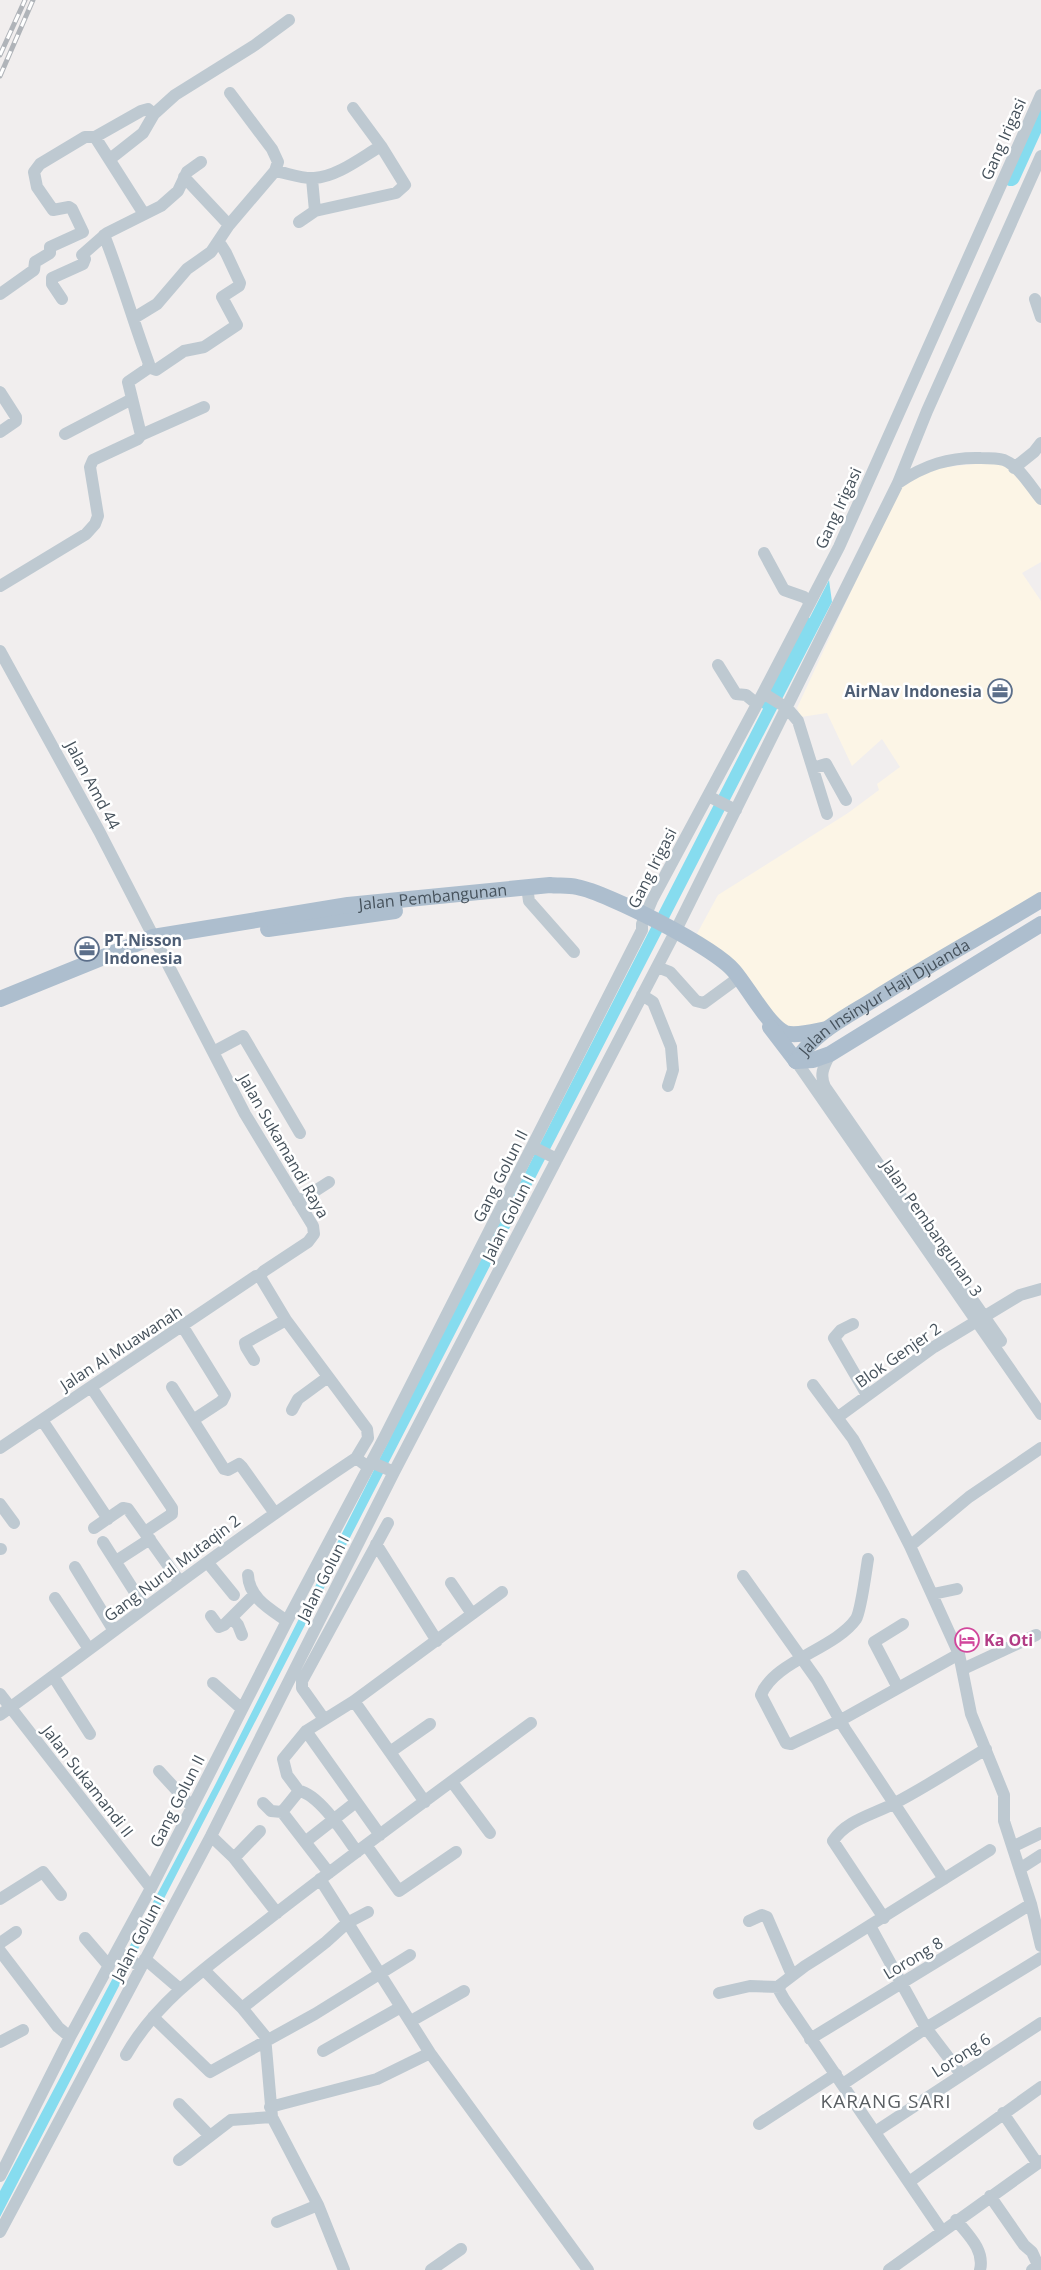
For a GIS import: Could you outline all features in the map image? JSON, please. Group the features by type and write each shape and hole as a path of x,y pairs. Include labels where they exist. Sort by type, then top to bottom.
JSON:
{"main road":[{"name":"Jalan Pembangunan","path":"0,998 156,941 348,905 550,885 576,886 601,895 645,921 714,953 734,970 768,1017 784,1032 796,1033 827,1029"},
{"name":"Jalan Pembangunan","path":"0,1008 156,941 528,894 574,895 645,921"},
{"name":"Jalan Insinyur Haji Djuanda","path":"796,1061 809,1042 827,1029 922,969 1041,900"},
{"name":"Jalan Insinyur Haji Djuanda","path":"796,1061 813,1060 830,1054 1041,924"},
{"name":"Jalan Pembangunan","path":"672,934 714,961 734,981 796,1061"},
{"path":"922,969 930,974 933,980 933,989"}],"street":[{"path":"110,159 143,133 154,114 174,95 255,45 289,20"},
{"path":"134,318 157,304 187,269 207,256 219,242 229,225 275,170 278,162 272,149 230,93"},
{"name":"Gang Irigasi","path":"645,921 652,900 771,701 810,602 873,474 1041,95"},
{"path":"300,222 315,211 396,193 402,190 405,185 382,146 353,108"},
{"path":"0,294 34,270 36,262 50,253 50,247 83,232 69,207 53,210 37,187 34,172 40,164 85,137 95,137 141,111 148,109 154,114"},
{"path":"95,137 144,214"},
{"path":"275,170 312,179 330,174 382,146"},
{"path":"771,701 898,483 927,411 1041,156"},
{"path":"62,299 52,284 52,278 83,264 83,253 104,236 161,206 178,191 187,172 201,162"},
{"path":"184,177 229,225"},
{"path":"312,179 315,211"},
{"path":"104,236 121,276 148,367"},
{"path":"148,367 156,370 184,351 204,348 237,325 222,297 239,286 240,283 219,242"},
{"path":"1036,299 1041,317"},
{"path":"141,436 128,382 148,367"},
{"path":"0,392 16,417 16,421 0,432"},
{"path":"65,434 132,399"},
{"path":"0,586 86,534 95,524 98,516 90,468 93,460 204,407"},
{"path":"1014,468 1034,452 1041,443"},
{"path":"898,483 920,469 938,462 961,457 992,458 1005,460 1041,499"},
{"path":"764,553 784,590 804,597 810,602"},
{"name":"Jalan Amd 44","path":"0,651 45,730 156,941"},
{"path":"718,665 736,694 771,701 798,721 827,814"},
{"name":"Jalan Golun I","path":"0,2232 140,1962 211,1836 392,1472 554,1157 657,966 733,808 771,701"},
{"path":"813,768 826,764 846,800"},
{"path":"712,797 733,808"},
{"path":"528,894 529,901 574,952"},
{"name":"Gang Golun II","path":"0,2176 70,2037 109,1966 119,1952 287,1621 372,1464 535,1147 645,921"},
{"name":"Jalan Sukamandi Raya","path":"156,941 245,1114 313,1226 314,1234 308,1242 260,1275"},
{"path":"657,966 670,972 696,1001 704,1003 734,981"},
{"path":"642,995 653,1002 671,1047 673,1070 668,1086"},
{"path":"213,1052 243,1036 300,1133"},
{"name":"Jalan Pembangunan 3","path":"830,1054 821,1078 825,1087 982,1319 1041,1414"},
{"name":"Jalan Pembangunan 3","path":"796,1061 1041,1402"},
{"path":"535,1147 554,1157"},
{"path":"298,1202 329,1182"},
{"path":"260,1275 286,1320 367,1429 368,1438 356,1458 392,1472"},
{"name":"Jalan Al Muawanah","path":"0,1448 260,1275"},
{"name":"Blok Genjer 2","path":"838,1418 934,1347 1020,1295 1041,1289"},
{"path":"254,1360 246,1347 246,1343 286,1320"},
{"path":"853,1324 841,1330 834,1338 867,1395"},
{"path":"183,1327 226,1395 222,1400 193,1420"},
{"path":"292,1410 298,1399 328,1377"},
{"path":"813,1385 853,1440 910,1546 959,1654 971,1714 1004,1795 1004,1821 1035,1905 1041,1946"},
{"path":"91,1387 172,1508 172,1514 116,1561"},
{"path":"172,1387 224,1469 228,1470 239,1464 242,1466 274,1512"},
{"path":"42,1420 108,1519"},
{"path":"368,1438 375,1441 383,1440"},
{"path":"910,1546 969,1497 1041,1448"},
{"name":"Gang Nurul Mutaqin 2","path":"5,1711 208,1563 274,1512 356,1458"},
{"path":"0,1504 14,1523"},
{"path":"94,1528 126,1508 180,1582"},
{"path":"324,1719 302,1688 302,1681 388,1522"},
{"path":"103,1542 145,1608"},
{"path":"376,1544 437,1641"},
{"path":"868,1558 856,1618 838,1635 802,1657 765,1685 761,1695 786,1743 791,1744 841,1720 959,1654"},
{"path":"208,1563 234,1595"},
{"path":"75,1567 114,1631"},
{"path":"248,1575 248,1586 254,1595 287,1621"},
{"path":"743,1576 802,1657 944,1880"},
{"path":"451,1583 472,1614"},
{"path":"933,1594 957,1589"},
{"path":"456,1852 398,1891 334,1820 306,1792 299,1791 286,1775 283,1759 306,1730 354,1700 502,1592"},
{"path":"211,1616 219,1627 232,1618 254,1595"},
{"path":"55,1598 90,1649"},
{"path":"232,1618 238,1625 242,1635"},
{"path":"898,1688 874,1642 903,1624"},
{"path":"963,1669 1036,1635"},
{"path":"53,1676 90,1734"},
{"path":"213,1683 242,1709"},
{"name":"Jalan Sukamandi II","path":"0,1694 5,1711 151,1888"},
{"path":"354,1700 425,1802"},
{"path":"126,2055 138,2035 180,1989 325,1876 531,1722"},
{"path":"390,1752 430,1724"},
{"path":"306,1730 380,1835"},
{"path":"884,1918 833,1841 839,1832 867,1815 894,1804 986,1749"},
{"path":"159,1771 192,1807"},
{"path":"452,1782 490,1833"},
{"path":"282,1812 299,1791"},
{"path":"305,1842 356,1802"},
{"path":"263,1803 271,1811 282,1812 305,1842 325,1876 348,1923 430,2053 588,2270"},
{"path":"234,1858 260,1832"},
{"path":"1014,1846 1041,1833"},
{"path":"211,1836 234,1858 277,1913"},
{"path":"942,2231 840,2079 810,2039 784,1999 780,1987 783,1981 792,1975 990,1850"},
{"path":"1021,1868 1041,1855"},
{"path":"0,1898 43,1872 61,1895"},
{"name":"Lorong 8","path":"810,2039 1035,1905"},
{"path":"242,2008 348,1923 368,1912"},
{"path":"749,1921 762,1915 768,1917 792,1975"},
{"path":"870,1926 926,2028 961,2074"},
{"path":"0,1943 16,1932"},
{"path":"86,1938 109,1966"},
{"path":"0,1951 58,2027 70,2037"},
{"path":"119,1952 140,1962 180,1989"},
{"path":"153,2017 210,2072 266,2042 380,1975 410,1955"},
{"path":"759,2124 840,2079 1041,1958"},
{"path":"204,1970 242,2008 265,2036 271,2112 318,2205 344,2270"},
{"path":"719,1993 750,1986 780,1987"},
{"path":"411,2021 464,1991"},
{"path":"323,2051 401,2007"},
{"name":"Lorong 6","path":"875,2132 1041,2023"},
{"path":"0,2042 24,2030"},
{"path":"179,2160 230,2120 271,2112 369,2081 430,2053"},
{"path":"909,2182 1041,2087"},
{"path":"179,2104 209,2135"},
{"path":"889,2270 1039,2162 1003,2113"},
{"path":"990,2196 1024,2246 1032,2252 1038,2265 1032,2270"},
{"path":"277,2222 318,2205"},
{"path":"956,2220 980,2251 982,2261 980,2270"},
{"path":"431,2270 461,2249"}],"shaded area":[{"name":"AirNav Indonesia","path":"990,462 1007,466 1041,505 1041,562 1022,573 1041,601 1041,899 827,1029 784,1032 693,941 718,895 848,813 879,790 877,784 900,767 882,739 852,766 827,713 801,717 797,708 898,490 930,469"}],"water":[{"path":"829,580 832,602 0,2217 0,2191 214,1787 441,1337"}],"waterway":[{"path":"1011,177 1041,111"},
{"path":"769,702 804,625"}],"railway":[{"path":"0,55 25,0"},
{"path":"0,76 33,0"}],"place":[{"name":"AirNav Indonesia","path":"1000,691"},
{"name":"PT.Nisson Indonesia","path":"87,949"},
{"name":"Ka Oti","path":"967,1640"}],"district":[{"name":"KARANG SARI","path":"886,2101"}]}
